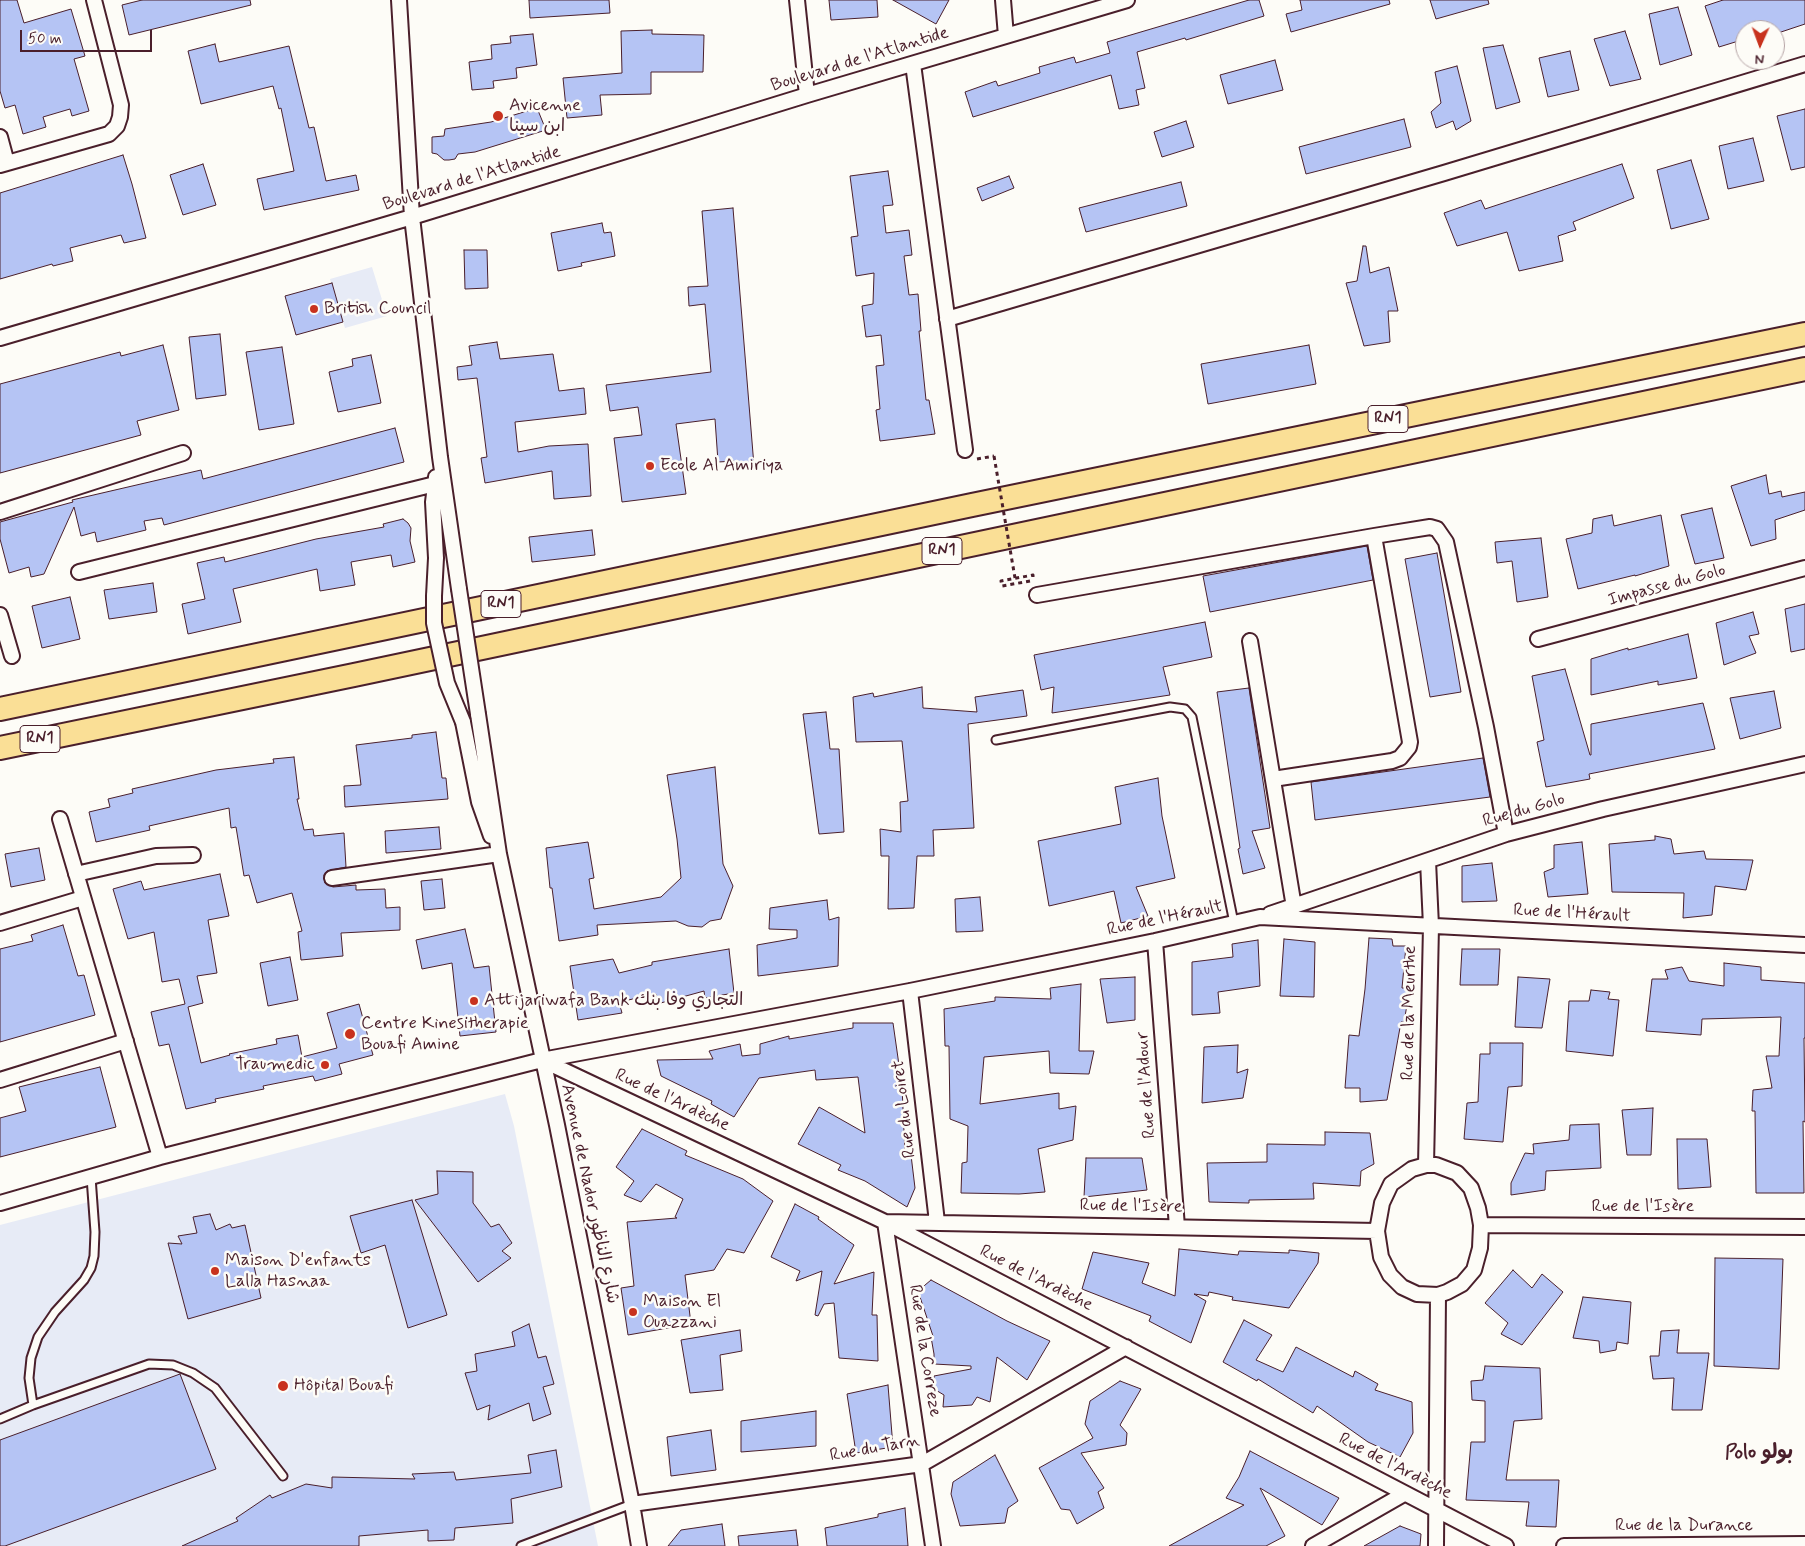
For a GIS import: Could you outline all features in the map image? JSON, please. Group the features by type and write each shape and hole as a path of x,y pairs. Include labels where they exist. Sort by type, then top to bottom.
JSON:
{"highway":[{"name":"RN1","path":"0,709 972,505 1805,334"},
{"name":"RN1","path":"0,748 1805,369"},
{"path":"0,705 30,703"},
{"path":"0,756 79,731"}],"street":[{"path":"0,137 4,164 110,134 117,126 121,105 94,0"},
{"name":"Avenue de Nador شارع الناظور","path":"399,0 412,217 440,457 499,852 559,1134 632,1504 638,1546"},
{"path":"797,0 807,95"},
{"path":"1003,0 1006,36"},
{"name":"Boulevard de l'Atlantide","path":"0,338 412,217 807,95 1127,0"},
{"path":"913,64 947,319 970,455"},
{"path":"947,319 1444,174 1805,64"},
{"path":"0,512 183,453"},
{"name":"Avenue de Nador شارع الناظور","path":"440,457 433,502 436,558 434,623 447,683 463,722 481,808 489,833 499,852"},
{"path":"80,572 435,484"},
{"path":"1037,595 1374,536 1430,527 1437,529 1446,542 1486,727 1506,834"},
{"path":"1273,779 1392,761 1400,758 1409,747 1410,742 1374,536"},
{"name":"Impasse du Golo","path":"1538,640 1805,568"},
{"path":"0,615 12,656"},
{"path":"1250,641 1294,907"},
{"name":"Rue du Golo","path":"1260,917 1506,834 1603,809 1805,764"},
{"path":"60,819 160,1157"},
{"path":"332,878 499,852"},
{"path":"76,874 156,856 193,855"},
{"name":"Rue de la Meurthe","path":"1426,1165 1431,926 1428,860"},
{"path":"0,923 83,898"},
{"name":"Rue de l'Hérault","path":"0,1203 160,1157 542,1060 910,991 1155,941 1260,917 1805,945"},
{"name":"Rue de l'Adour","path":"1155,941 1177,1227"},
{"name":"Rue du Loiret","path":"910,991 937,1222"},
{"path":"0,1080 126,1040"},
{"name":"Rue de l'Ardèche","path":"542,1060 885,1222 1506,1546"},
{"path":"1426,1165 1446,1168 1456,1173 1471,1188 1478,1208 1481,1225 1480,1248 1474,1270 1462,1284 1448,1292 1438,1295 1418,1294 1402,1287 1390,1275 1381,1257 1377,1231 1382,1203 1391,1184 1412,1169 1426,1165"},
{"name":"Rue de l'Isère","path":"885,1222 1377,1231"},
{"name":"Rue de la Correze","path":"885,1222 934,1546"},
{"name":"Rue de l'Isère","path":"1481,1225 1805,1227"},
{"path":"1436,1546 1438,1295"},
{"name":"Rue du Tarn","path":"632,1504 922,1464 1126,1347"},
{"path":"1313,1546 1404,1494"},
{"name":"Rue de la Durance","path":"1564,1546 1805,1544"}],"lane":[{"path":"996,740 1170,707 1185,709 1192,717 1234,923"},
{"path":"33,1405 29,1378 31,1358 38,1337 55,1312 84,1280 92,1268 95,1232 92,1177"},
{"path":"0,1419 33,1405 149,1364 173,1365 193,1373 216,1388 283,1476"},
{"path":"521,1546 632,1504"}],"path":[{"path":"970,455 994,456 1015,578"},
{"path":"1033,575 1001,581 1002,586 1034,580"}],"shaded area":[{"path":"372,267 387,316 345,328 330,279"},
{"name":"Hôpital Bouafi","path":"505,1094 514,1126 598,1546 0,1546 0,1225"}],"building":[{"path":"0,0 17,0 24,23 71,9 85,56 74,59 89,111 72,116 70,109 43,117 46,127 23,134 15,105 5,108 0,91"},
{"path":"142,0 250,0 251,5 129,35 122,5"},
{"path":"529,0 609,0 610,13 530,18"},
{"path":"829,0 877,0 878,17 831,20"},
{"path":"893,0 949,0 936,24"},
{"path":"1249,0 1259,0 1264,16 1186,40 1185,38 1137,52 1145,88 1136,90 1139,105 1119,109 1111,75 973,117 965,92 996,81 998,86 1040,73 1039,67 1074,57 1076,63 1110,53 1107,42"},
{"path":"1300,0 1389,0 1390,4 1291,32 1286,14 1302,10"},
{"path":"1430,0 1488,0 1489,4 1436,19"},
{"path":"1723,0 1805,0 1805,24 1785,31 1785,20 1735,20 1735,42 1719,47 1705,6"},
{"path":"1678,7 1692,55 1660,65 1649,14"},
{"path":"652,30 652,34 704,35 703,72 651,72 651,94 600,95 602,115 567,118 563,78 622,73 621,31"},
{"path":"1625,31 1641,79 1610,86 1594,39"},
{"path":"533,34 537,65 516,68 517,78 493,81 494,88 472,90 469,62 492,59 491,45 511,43 510,36"},
{"path":"215,44 219,62 289,46 309,128 314,127 326,181 356,175 359,190 264,210 257,179 294,171 281,108 279,109 273,86 201,104 188,51"},
{"path":"1503,45 1520,102 1496,109 1483,48"},
{"path":"1570,51 1579,90 1548,97 1539,58"},
{"path":"1275,60 1283,90 1228,104 1220,75"},
{"path":"1457,66 1471,121 1456,130 1453,121 1436,128 1431,112 1441,103 1435,72"},
{"path":"537,108 546,130 475,152 458,154 455,159 444,160 437,154 432,153 432,137 444,136 445,129 491,122"},
{"path":"1805,109 1805,167 1791,170 1777,116"},
{"path":"1404,119 1411,147 1306,174 1299,147"},
{"path":"1186,121 1194,147 1162,157 1154,132"},
{"path":"1753,138 1764,181 1728,189 1719,146"},
{"path":"123,155 146,238 124,243 121,235 70,248 73,261 53,266 52,264 0,279 0,193"},
{"path":"1691,160 1709,219 1671,229 1657,170"},
{"path":"203,164 216,205 183,215 170,175"},
{"path":"1622,164 1634,198 1573,222 1576,230 1558,236 1563,261 1519,271 1507,232 1457,246 1444,213 1481,200 1485,209"},
{"path":"888,171 893,205 883,206 886,233 909,230 912,255 904,256 909,295 918,294 921,331 919,331 926,400 929,400 935,434 880,441 876,410 880,409 876,366 884,365 881,335 866,337 862,306 873,304 874,273 856,276 851,237 858,236 850,176"},
{"path":"1009,176 1014,188 982,201 977,188"},
{"path":"1181,182 1187,206 1086,232 1079,208"},
{"path":"733,208 754,466 734,468 734,461 718,462 715,419 676,424 686,494 622,502 614,438 642,435 638,407 610,411 606,385 711,372 705,304 689,306 688,287 708,286 702,211"},
{"path":"602,223 604,233 611,232 615,256 581,263 582,266 558,271 551,233"},
{"path":"1363,246 1366,246 1370,273 1389,267 1398,311 1388,311 1390,342 1364,346 1346,283 1357,281"},
{"path":"464,250 487,250 488,288 465,289"},
{"name":"British Council","path":"332,283 343,322 296,335 285,296"},
{"path":"220,334 226,395 196,399 189,337"},
{"path":"497,342 500,359 553,354 559,391 584,388 586,414 515,422 518,452 549,446 588,444 591,496 554,499 552,471 485,483 481,458 487,457 477,378 458,380 457,367 472,365 469,346"},
{"path":"163,345 179,410 137,421 141,435 0,473 0,384 120,352 121,356"},
{"path":"1309,345 1316,384 1208,404 1201,364"},
{"path":"282,347 294,424 259,430 246,352"},
{"path":"371,355 381,403 338,412 329,372 353,366 352,359"},
{"path":"395,428 404,462 164,525 162,518 144,521 146,530 97,542 95,532 81,536 74,507 44,574 31,577 29,567 9,573 0,539 0,522 73,502 72,500 201,470 203,479"},
{"path":"1766,475 1769,494 1781,491 1782,497 1805,492 1805,510 1775,520 1776,539 1751,546 1731,486"},
{"path":"1712,508 1724,558 1695,564 1681,515"},
{"path":"1612,515 1614,526 1661,515 1669,566 1578,589 1566,539 1592,533 1593,519"},
{"path":"403,519 411,528 410,541 415,562 393,567 391,555 351,562 355,585 320,591 317,569 233,589 241,622 188,634 182,604 205,599 197,563 224,557 225,562 316,539 384,527 383,524"},
{"path":"592,530 595,555 532,562 529,537"},
{"path":"1541,538 1548,597 1517,602 1512,561 1497,563 1495,542"},
{"path":"1367,546 1373,580 1210,612 1203,576"},
{"path":"1437,553 1461,692 1430,697 1405,559"},
{"path":"153,583 157,612 109,619 104,590"},
{"path":"70,597 80,639 42,648 32,606"},
{"path":"1805,604 1805,649 1791,652 1785,609"},
{"path":"1753,612 1759,634 1749,636 1756,653 1724,665 1716,623"},
{"path":"1205,622 1212,657 1163,667 1170,695 1052,713 1054,687 1041,690 1034,655"},
{"path":"1688,634 1697,678 1658,685 1658,681 1591,695 1591,659"},
{"path":"1565,669 1590,755 1591,724 1703,703 1715,749 1589,774 1590,779 1546,787 1537,742 1544,740 1532,676"},
{"path":"922,687 923,708 977,712 975,697 1023,690 1027,716 968,724 974,828 933,830 934,856 917,856 914,908 888,909 889,856 881,856 880,829 901,832 900,802 908,801 902,741 856,742 853,697 873,693 874,697"},
{"path":"1249,688 1270,828 1252,831 1265,868 1243,874 1217,692"},
{"path":"1774,691 1781,728 1740,739 1730,698"},
{"path":"826,712 830,749 839,749 844,832 819,834 803,714"},
{"path":"436,732 442,778 446,778 448,799 345,807 344,786 361,785 356,745 412,738 412,735"},
{"path":"294,757 299,799 297,799 304,830 313,829 314,836 344,833 346,867 327,871 324,875 325,883 333,887 356,885 356,890 385,889 386,908 400,907 400,930 341,933 343,956 301,960 298,932 302,931 292,893 257,903 249,875 244,876 236,827 231,828 229,808 149,826 150,830 96,842 89,812 110,807 108,799 133,793 132,789 216,770 274,763 273,759"},
{"path":"1483,758 1490,797 1315,820 1311,782"},
{"path":"715,767 723,864 733,886 721,919 710,921 702,927 688,926 676,921 597,925 598,935 559,941 552,888 550,888 546,848 588,842 594,878 589,879 594,909 661,897 681,878 667,775"},
{"path":"1158,778 1162,816 1175,878 1136,887 1148,916 1121,923 1114,891 1049,906 1038,841 1121,824 1115,787"},
{"path":"439,827 441,849 386,853 385,831"},
{"path":"1655,836 1671,839 1674,854 1704,851 1706,859 1753,860 1746,890 1715,886 1712,915 1683,918 1684,893 1612,892 1609,844 1655,840"},
{"path":"1582,842 1588,894 1548,897 1544,872 1554,868 1554,845"},
{"path":"39,848 45,880 11,887 5,854"},
{"path":"1492,863 1497,901 1462,902 1462,866"},
{"path":"220,874 229,916 208,920 217,973 197,976 203,1003 188,1007 201,1063 229,1054 277,1044 276,1039 298,1035 302,1057 337,1048 327,1013 359,1004 373,1055 339,1064 342,1074 315,1081 313,1076 263,1086 264,1089 215,1099 216,1102 186,1109 169,1044 159,1046 151,1012 185,1004 179,979 162,982 154,932 128,939 113,889 141,881 144,890"},
{"path":"442,879 445,908 424,910 421,881"},
{"path":"980,897 983,931 956,932 955,899"},
{"path":"827,900 829,920 839,917 838,966 758,976 757,945 797,938 797,930 769,929 770,908"},
{"path":"63,925 78,976 84,975 95,1015 0,1042 0,949 33,941 31,935"},
{"path":"465,929 474,968 489,966 496,1032 460,1036 452,963 422,969 416,940"},
{"path":"1369,938 1392,939 1393,946 1406,946 1402,988 1410,988 1404,1022 1401,1022 1387,1100 1360,1102 1360,1088 1345,1088 1349,1035 1359,1036"},
{"path":"1284,939 1315,942 1314,997 1280,996"},
{"path":"1258,940 1260,986 1218,992 1220,1013 1192,1015 1192,962 1233,957 1232,944"},
{"path":"729,949 734,993 705,998 704,991 657,1004 656,994 619,1002 622,1013 578,1020 570,966 613,959 619,973 652,965 652,962"},
{"path":"1462,949 1500,949 1498,985 1460,985"},
{"path":"290,957 298,1000 268,1006 260,963"},
{"path":"1724,963 1761,967 1761,980 1805,983 1804,1193 1756,1193 1755,1111 1752,1111 1753,1090 1772,1088 1766,1056 1779,1056 1781,1017 1702,1019 1701,1035 1646,1031 1652,979 1668,979 1665,970 1682,967 1689,981 1724,986"},
{"path":"1135,977 1135,1020 1107,1023 1100,979"},
{"path":"1518,977 1550,979 1542,1028 1515,1027"},
{"path":"1081,984 1079,1051 1094,1051 1089,1074 1050,1073 1049,1051 984,1057 980,1104 1059,1093 1059,1109 1076,1106 1073,1140 1038,1149 1045,1192 1019,1194 961,1193 962,1163 967,1162 968,1126 950,1119 949,1046 945,1046 944,1009 995,1001 995,997 1051,999 1050,988"},
{"path":"1591,990 1610,992 1608,999 1619,1000 1613,1056 1566,1051 1569,1001 1589,1001"},
{"path":"853,1023 893,1023 902,1086 905,1154 911,1155 915,1188 907,1207 865,1181 838,1170 841,1165 798,1144 819,1107 865,1133 858,1077 816,1080 815,1070 759,1078 734,1117 711,1104 712,1101 661,1076 657,1060 713,1059 709,1051 740,1044 742,1056 760,1054 760,1044 789,1036 789,1039 853,1028"},
{"path":"1490,1043 1523,1043 1522,1086 1508,1087 1503,1142 1464,1139 1467,1103 1478,1102 1480,1054 1490,1054"},
{"path":"1238,1045 1237,1073 1248,1069 1243,1098 1202,1103 1204,1047"},
{"path":"100,1067 116,1127 0,1157 0,1118 26,1111 19,1087"},
{"path":"1653,1108 1651,1155 1627,1155 1622,1110"},
{"path":"1599,1124 1601,1168 1546,1171 1545,1190 1511,1195 1511,1183 1525,1153 1534,1154 1533,1144 1569,1140 1570,1125"},
{"path":"642,1129 687,1151 685,1155 743,1179 773,1201 744,1253 727,1249 714,1270 685,1275 691,1324 628,1335 621,1288 634,1286 627,1222 677,1218 675,1217 683,1199 656,1184 641,1202 624,1195 634,1181 616,1167"},
{"path":"1325,1132 1370,1133 1374,1164 1361,1171 1360,1186 1313,1183 1314,1199 1249,1200 1249,1203 1209,1202 1207,1163 1267,1162 1267,1144 1325,1145"},
{"path":"1677,1139 1707,1139 1711,1187 1678,1189"},
{"path":"1086,1158 1142,1158 1147,1190 1084,1197"},
{"path":"437,1171 473,1172 473,1203 491,1227 499,1224 512,1243 502,1251 511,1258 478,1282 415,1200 438,1194"},
{"path":"412,1200 447,1315 408,1328 385,1245 361,1253 350,1216"},
{"path":"795,1204 819,1217 818,1219 854,1245 834,1284 874,1272 872,1315 877,1315 878,1361 839,1358 834,1303 824,1304 818,1316 815,1315 822,1271 796,1281 800,1271 771,1257"},
{"name":"Maison D'enfants Lalla Hasnaa","path":"210,1214 216,1230 230,1224 232,1228 245,1225 261,1298 188,1319 168,1243 182,1244 178,1236 197,1233 193,1217"},
{"path":"1179,1249 1238,1255 1239,1251 1289,1253 1289,1250 1319,1253 1318,1263 1289,1308 1232,1300 1233,1297 1209,1292 1208,1296 1194,1294 1206,1301 1191,1343 1149,1321 1151,1316 1082,1289 1093,1252 1149,1263 1142,1283 1175,1296"},
{"path":"1715,1258 1783,1259 1779,1369 1714,1366"},
{"path":"1513,1270 1532,1288 1542,1274 1563,1292 1522,1345 1501,1334 1508,1323 1485,1303"},
{"path":"931,1280 1007,1321 1050,1341 1027,1380 997,1357 990,1402 977,1397 972,1405 943,1407 944,1395 934,1389 934,1376 971,1369 971,1366 934,1364 931,1337 933,1336 918,1291"},
{"path":"1583,1297 1631,1302 1628,1344 1617,1342 1616,1350 1600,1353 1599,1341 1573,1338"},
{"path":"1244,1320 1272,1335 1256,1360 1283,1372 1296,1347 1353,1377 1355,1371 1378,1384 1375,1390 1412,1402 1413,1433 1400,1457 1368,1442 1317,1406 1313,1413 1258,1379 1257,1381 1223,1362"},
{"path":"529,1324 538,1358 546,1356 554,1384 543,1387 551,1414 533,1421 529,1403 488,1420 490,1405 477,1410 465,1373 477,1371 475,1354 515,1346 512,1332"},
{"path":"740,1330 742,1351 720,1355 723,1390 690,1393 681,1340"},
{"path":"1679,1330 1677,1353 1709,1353 1702,1410 1672,1410 1674,1378 1653,1379 1650,1356 1659,1356 1661,1331"},
{"path":"1485,1366 1540,1368 1542,1419 1514,1421 1506,1480 1559,1480 1556,1527 1526,1526 1529,1502 1466,1500 1471,1442 1485,1442 1485,1401 1472,1400 1471,1381 1483,1380"},
{"path":"180,1374 216,1469 5,1546 0,1546 0,1440"},
{"path":"1120,1381 1141,1389 1120,1425 1127,1433 1126,1445 1081,1453 1104,1488 1098,1492 1104,1508 1077,1524 1070,1510 1061,1509 1039,1468 1093,1438 1085,1424 1090,1401"},
{"path":"888,1385 893,1447 856,1453 847,1394"},
{"path":"816,1411 816,1446 741,1452 741,1421"},
{"path":"711,1430 716,1470 671,1476 667,1437"},
{"path":"556,1450 562,1487 511,1499 513,1523 455,1528 454,1540 428,1541 428,1530 359,1536 359,1546 182,1546 238,1521 236,1518 270,1495 272,1498 306,1484 332,1488 332,1477 415,1479 412,1474 454,1472 456,1480 531,1473 528,1455"},
{"path":"1250,1451 1339,1498 1322,1525 1260,1488 1285,1536 1266,1546 1169,1546 1244,1505 1226,1498 1239,1477"},
{"path":"995,1455 1018,1501 1008,1508 1005,1523 960,1526 951,1494 953,1482"},
{"path":"905,1508 908,1546 827,1546 825,1528 878,1517 878,1514"},
{"path":"722,1524 725,1546 668,1546 681,1530"},
{"path":"1400,1526 1421,1534 1420,1546 1364,1546"},
{"path":"796,1530 798,1546 739,1546 738,1536"}],"place":[{"name":"Avicenne ابن سينا","path":"498,116"},
{"name":"British Council","path":"314,309"},
{"name":"Ecole Al Amiriya","path":"650,466"},
{"name":"Attijariwafa Bank التجاري وفا بنك","path":"474,1001"},
{"name":"Centre Kinesitherapie Bouafi Amine","path":"350,1034"},
{"name":"Traumedic","path":"325,1065"},
{"name":"Maison D'enfants Lalla Hasnaa","path":"215,1271"},
{"name":"Maison El Ouazzani","path":"633,1312"},
{"name":"Hôpital Bouafi","path":"283,1386"}],"district":[{"name":"Polo بولو","path":"1759,1454"}]}
